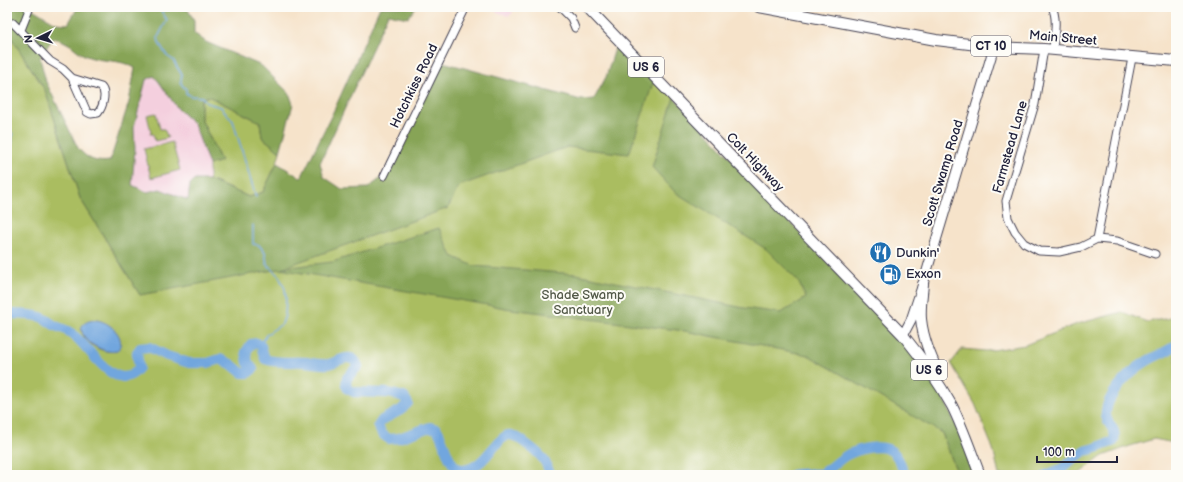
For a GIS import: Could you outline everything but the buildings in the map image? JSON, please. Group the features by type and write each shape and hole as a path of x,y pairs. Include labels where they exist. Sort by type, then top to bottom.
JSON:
{"highway":[{"name":"Colt Highway","path":"587,7 903,335"},
{"name":"Main Street","path":"759,7 920,38 994,47 1048,49 1176,61"},
{"path":"780,7 808,16"},
{"path":"923,284 921,319 925,341 952,407"},
{"name":"US 6","path":"903,335 932,374 952,407 980,475"}],"main road":[{"name":"Scott Swamp Road","path":"903,335 911,320 923,284 994,47"}],"street":[{"path":"21,30 30,7"},
{"name":"Hotchkiss Road","path":"384,176 466,7"},
{"path":"560,7 571,18 575,28"},
{"name":"Farmstead Lane","path":"1052,7 1054,10 1055,27 1048,49 1035,104 1006,201 1008,218 1015,232 1024,243 1039,250 1059,252 1081,247 1097,239"},
{"path":"13,23 50,61 63,69 72,78 87,112 95,115 98,113 101,110 104,89 72,78"},
{"path":"1132,58 1097,239 1117,241 1154,254"}],"shaded area":[{"path":"484,7 514,7 512,14 508,16"},
{"path":"153,76 178,109 194,124 207,156 209,165 209,180 195,180 188,200 160,189 147,192 132,185 135,149 134,127 146,80"}],"green space":[{"path":"7,7 29,7 56,23 68,24 78,7 177,7 188,10 194,20 194,33 206,42 262,66 289,93 293,104 280,152 262,137 260,122 208,96 201,100 201,119 221,161 209,165 194,124 178,109 154,76 146,80 134,127 135,149 132,185 147,192 160,189 188,200 190,184 195,180 209,180 249,197 263,192 277,163 301,178 335,108 380,7 416,7 408,18 388,14 320,163 324,177 342,189 368,188 384,176 439,61 581,100 594,99 606,77 618,39 655,77 629,154 567,147 459,186 448,208 282,268 332,262 439,228 452,256 474,266 576,274 744,308 781,313 806,298 798,281 766,249 675,192 652,167 674,97 932,374 980,475 958,475 942,433 808,355 685,331 511,309 279,269 140,295 80,198 45,90 7,31","holes":["53,38 68,43 86,56 123,63 135,68 129,102 110,161 96,161 85,155 78,148 46,82 40,58"]},
{"name":"Shade Swamp Sanctuary","path":"7,31 45,90 80,198 140,295 655,77 674,97 726,201 932,427 942,433 958,475 7,475","holes":["91,320 104,322 115,331 117,351 112,352 100,349 95,347 86,339 81,329"]},
{"path":"208,96 260,122 262,137 280,152 277,163 263,192 249,197 209,180 209,165 221,161 201,119 201,100"},
{"path":"156,113 160,129 164,129 168,138 155,141 153,134 150,134 151,132 147,115"},
{"path":"172,142 180,170 151,178 144,149"},
{"path":"1122,312 1147,322 1176,317 1176,446 1174,443 1154,439 1130,446 1103,456 1077,475 999,475 993,449 975,404 951,363 962,349 986,351 1025,345 1077,324"}],"water":[{"path":"95,320 111,326 119,335 120,346 117,351 100,349 86,338 82,332 82,327 86,322"}],"waterway":[{"path":"159,7 167,20 158,37 159,43 167,56 173,60 182,75 181,83 186,89 186,93 191,96 202,97 207,103 221,107 233,121 256,197"},
{"path":"7,134 7,148"},
{"path":"253,225 253,244 259,245 265,253 267,264 279,276 285,289 286,298 285,315 282,324 267,334 259,345"},
{"path":"7,314 28,315 44,318 69,332 78,339 103,366 112,373 121,377 130,376 139,368 137,353 140,348 149,347 167,356 189,363 208,363 220,359 231,364 242,373 248,373 253,369 248,363 246,352 251,344 257,343 261,346 265,359 275,361 326,364 345,358 351,358 358,366 347,378 346,385 348,389 354,392 389,393 404,397 408,403 401,410 382,420 378,426 382,434 389,439 399,438 430,427 437,429 453,464 456,467 468,469 481,462 501,439 510,435 520,439 540,455 545,462 550,475"},
{"path":"1046,475 1063,468 1084,451 1114,441 1115,436 1106,416 1106,409 1113,394 1125,379 1138,367 1176,345"},
{"path":"792,475 822,473 847,455 864,449 877,447 884,448 894,453 905,475"}],"place":[{"name":"Dunkin'","path":"881,253"},
{"name":"Exxon","path":"891,274"}]}
